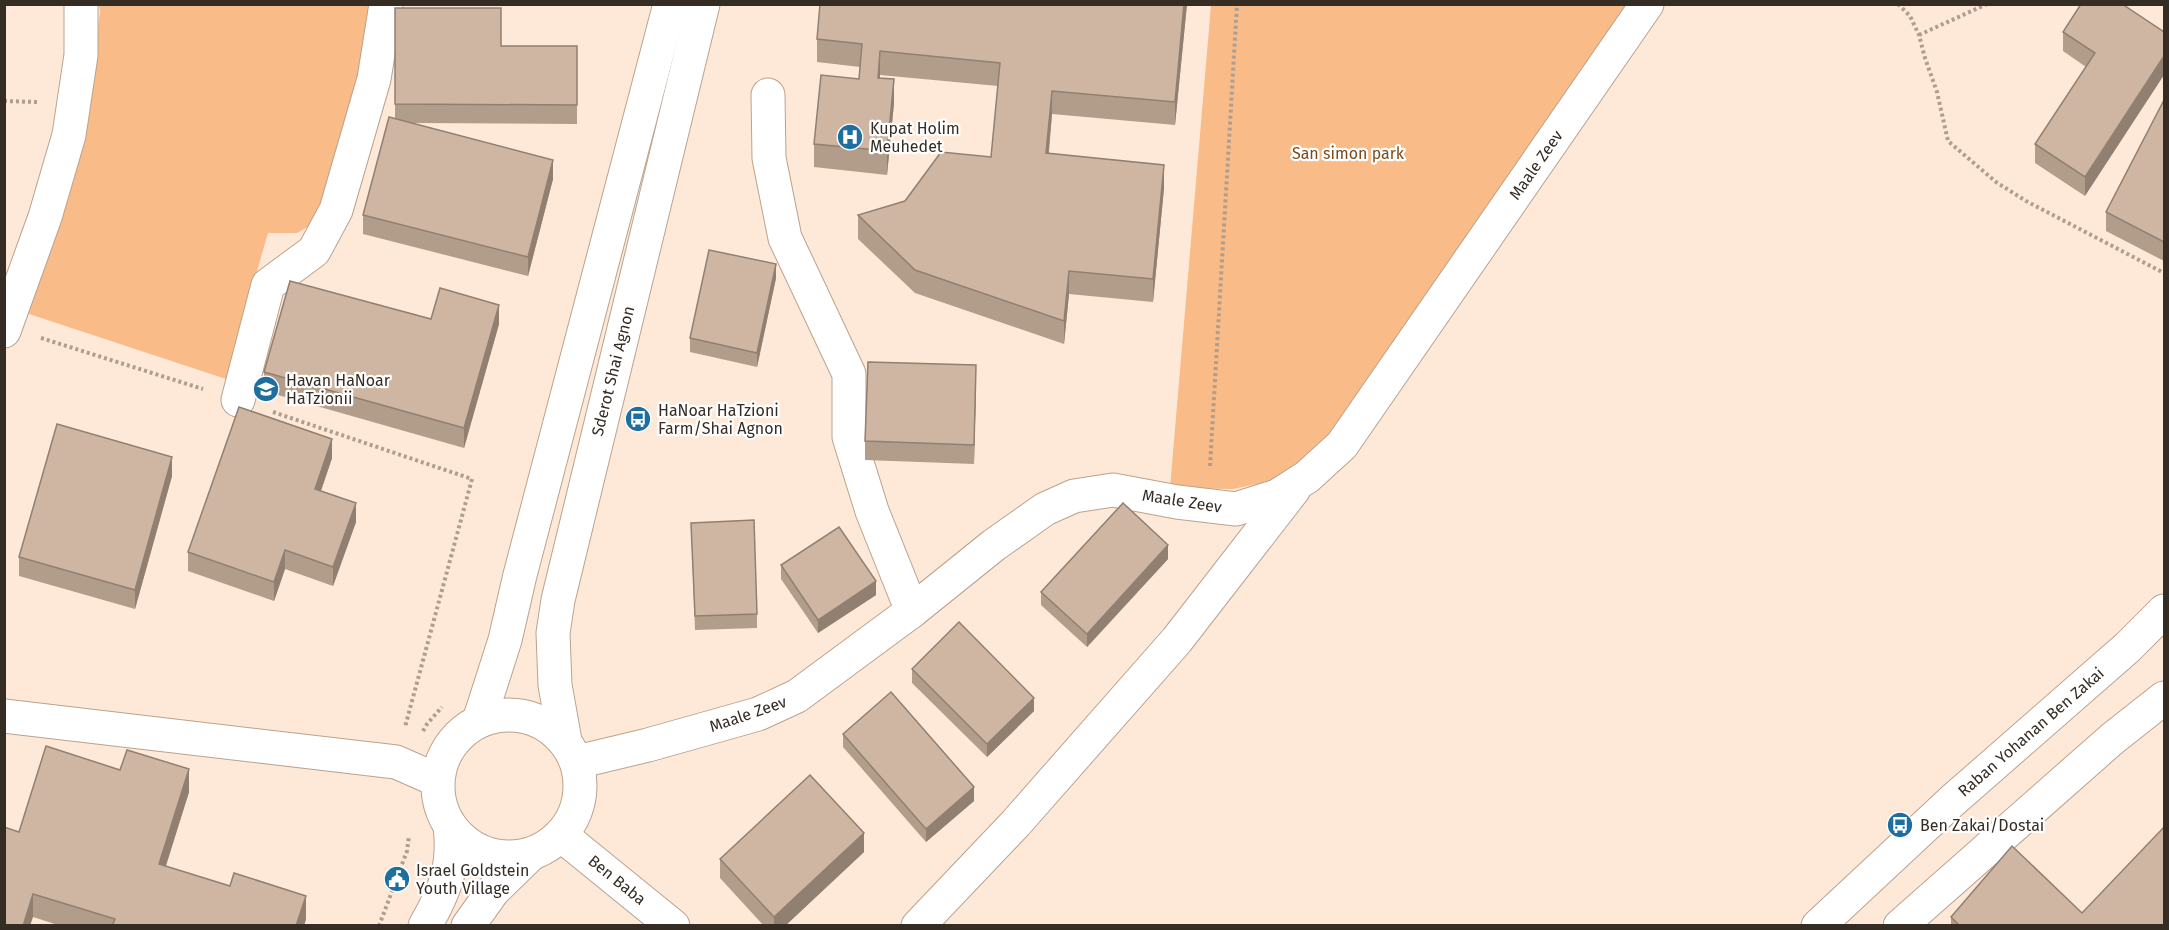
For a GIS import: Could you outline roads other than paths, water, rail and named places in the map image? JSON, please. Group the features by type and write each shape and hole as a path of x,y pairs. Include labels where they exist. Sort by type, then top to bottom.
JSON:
{"street":[{"path":"5,329 45,217 69,135 81,55 81,4"},
{"path":"238,400 268,285 314,250 336,210 374,79 386,4"},
{"path":"479,721 505,640 520,575 670,4"},
{"name":"Sderot Shai Agnon","path":"572,752 555,685 554,633 558,600 703,4"},
{"name":"Maale Zeev","path":"572,752 648,745 758,714 797,696 912,611 993,545 1045,510 1074,496 1113,490 1236,510 1277,496 1298,483 1342,445 1647,4"},
{"path":"768,95 769,158 785,238 849,374 849,437 872,511 912,611"},
{"path":"918,926 1016,823 1178,640 1298,483"},
{"name":"Raban Yohanan Ben Zakai","path":"1818,926 1952,801 2128,647 2164,611"},
{"path":"1900,926 2112,739 2164,698"},
{"path":"502,714 526,716 548,725 572,752 581,782 579,801 573,820 547,847 531,854 513,857 489,854 467,844 450,826 440,804 437,780 441,762 450,745 463,731 479,721 502,714"},
{"path":"4,716 396,762 437,780"},
{"path":"425,926 440,900 450,870 452,847 450,826"},
{"name":"Ben Baba","path":"561,835 673,926"},
{"path":"468,926 493,891 531,854"}],"place":[{"name":"Kupat Holim Meuhedet","path":"850,137"},
{"name":"Havan HaNoar HaTzionii","path":"266,389"},
{"name":"HaNoar HaTzioni Farm/Shai Agnon","path":"638,419"},
{"name":"Ben Zakai/Dostai","path":"1900,825"},
{"name":"Israel Goldstein Youth Village","path":"397,879"}],"park label":[{"name":"San simon park","path":"1348,153"}]}
